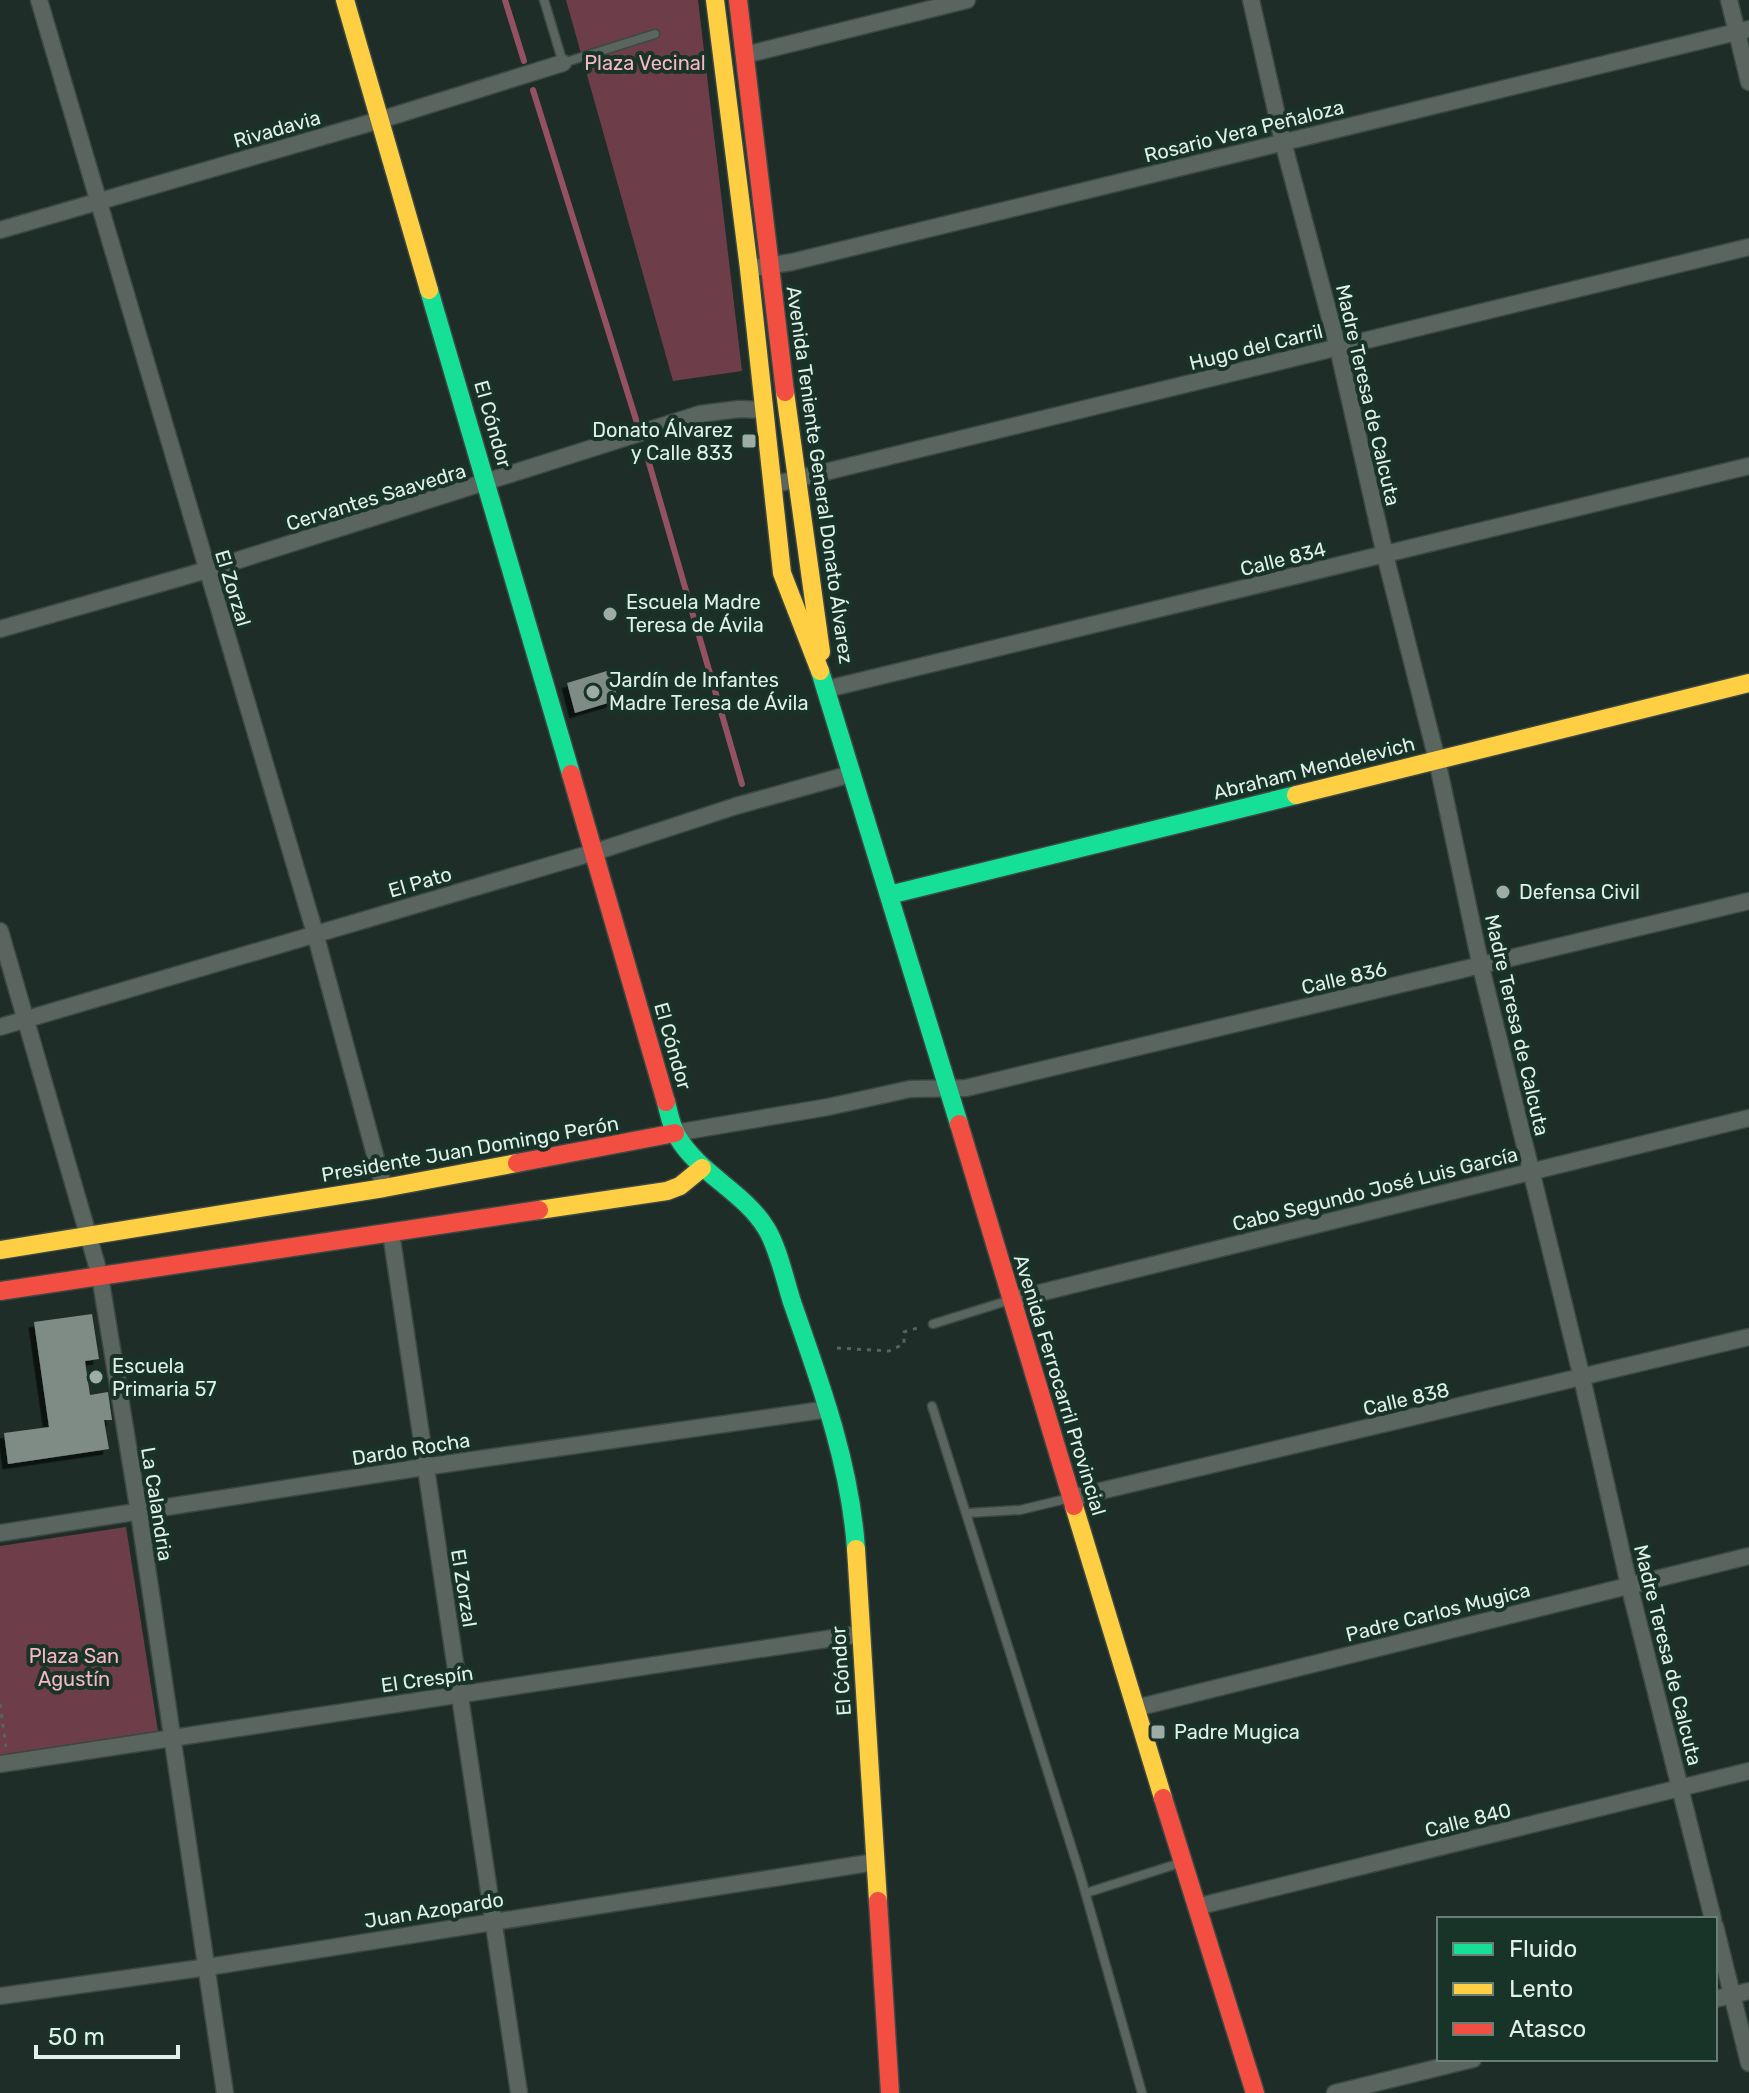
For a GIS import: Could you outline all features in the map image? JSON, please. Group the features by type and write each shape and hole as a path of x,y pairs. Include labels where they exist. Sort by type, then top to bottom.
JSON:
{"main road":[{"name":"El Cóndor","path":"345,0 675,1133 684,1149 702,1168 758,1216 767,1229 840,1449 854,1524 890,2093"},
{"name":"Avenida Teniente General Donato Álvarez","path":"715,0 786,588 827,689"},
{"name":"Avenida Teniente General Donato Álvarez","path":"738,0 796,480 827,689"},
{"name":"Abraham Mendelevich","path":"889,895 1749,683"},
{"name":"Avenida Ferrocarril Provincial","path":"827,689 1071,1498 1255,2093"},
{"name":"Presidente Juan Domingo Perón","path":"0,1250 384,1188 675,1133"},
{"path":"0,1291 667,1191 680,1186 702,1168"}],"street":[{"name":"El Zorzal","path":"39,0 315,933 384,1188"},
{"path":"745,55 967,0"},
{"name":"Madre Teresa de Calcuta","path":"1251,0 1283,142 1338,348 1385,555 1437,760 1481,967 1582,1378 1629,1585 1712,1917"},
{"path":"1729,0 1743,30 1749,82"},
{"name":"Rosario Vera Peñaloza","path":"749,269 1743,30"},
{"name":"Rivadavia","path":"0,230 380,120 563,63"},
{"name":"Hugo del Carril","path":"772,485 1749,247"},
{"name":"Cervantes Saavedra","path":"0,629 207,570 700,414 739,409 763,410"},
{"name":"Calle 834","path":"827,689 1749,466"},
{"name":"El Pato","path":"0,1027 851,774"},
{"name":"Calle 836","path":"948,1088 966,1088 1749,901"},
{"name":"La Calandria","path":"0,931 100,1276 139,1513 225,2093"},
{"name":"Presidente Juan Domingo Perón","path":"675,1133 828,1107 910,1089 948,1088"},
{"name":"Cabo Segundo José Luis García","path":"1011,1300 1749,1118"},
{"name":"El Zorzal","path":"391,1233 519,2093"},
{"name":"Calle 838","path":"1071,1498 1749,1337"},
{"name":"Dardo Rocha","path":"0,1533 424,1467 829,1409"},
{"name":"Padre Carlos Mugica","path":"1136,1708 1749,1556"},
{"name":"El Crespín","path":"4,1764 860,1634"},
{"name":"Calle 840","path":"1196,1907 1749,1771"},
{"name":"Juan Azopardo","path":"0,1996 208,1967 875,1862"},
{"path":"1717,1931 1741,1993 1749,2063"},
{"path":"1717,1999 1741,1993"},
{"path":"1335,2093 1465,2061"}],"lane":[{"path":"544,0 563,63 655,34"},
{"path":"933,1324 1011,1300"},
{"path":"932,1406 1086,1893 1142,2093"},
{"path":"968,1513 1020,1510 1071,1498"},
{"path":"1086,1893 1182,1862"}],"path":[{"path":"837,1348 889,1351 904,1344 904,1332 933,1324"},
{"path":"0,1704 4,1764"}],"green space":[{"name":"Plaza Vecinal","path":"566,0 698,0 742,371 673,381"},
{"name":"Plaza San Agustín","path":"126,1527 158,1731 0,1755 0,1546"}],"building":[{"name":"Jardín de Infantes Madre Teresa de Ávila","path":"610,670 618,700 575,713 567,683"},
{"path":"92,1314 99,1359 85,1361 90,1395 108,1392 112,1420 104,1420 109,1449 8,1464 4,1433 49,1427 34,1322"}],"waterway":[{"path":"505,0 524,61"},
{"path":"533,90 638,426"},
{"path":"647,456 742,784"}],"traffic: fast":[{"path":"429,290 571,774"},
{"path":"820,671 959,1124"},
{"path":"889,895 1296,795"},
{"path":"666,1102 673,1128 686,1149 745,1203 766,1228 774,1244 832,1423 847,1485 856,1549"}],"traffic: slow":[{"path":"345,0 429,290"},
{"path":"715,0 749,269 782,573 820,671"},
{"path":"785,392 821,652"},
{"path":"1296,795 1749,683"},
{"path":"0,1250 384,1188 517,1163"},
{"path":"539,1210 667,1191 680,1186 702,1168"},
{"path":"1074,1506 1163,1798"},
{"path":"856,1549 878,1901"}],"traffic: jam":[{"path":"738,0 785,392"},
{"path":"571,774 666,1102"},
{"path":"959,1124 1074,1506"},
{"path":"517,1163 675,1133"},
{"path":"0,1291 539,1210"},
{"path":"1163,1798 1255,2093"},
{"path":"878,1901 890,2093"}],"place":[{"name":"Donato Álvarez y Calle 833","path":"749,441"},
{"name":"Escuela Madre Teresa de Ávila","path":"610,614"},
{"name":"Jardín de Infantes Madre Teresa de Ávila","path":"593,692"},
{"name":"Defensa Civil","path":"1503,892"},
{"name":"Escuela Primaria 57","path":"96,1377"},
{"name":"Padre Mugica","path":"1158,1732"}]}
